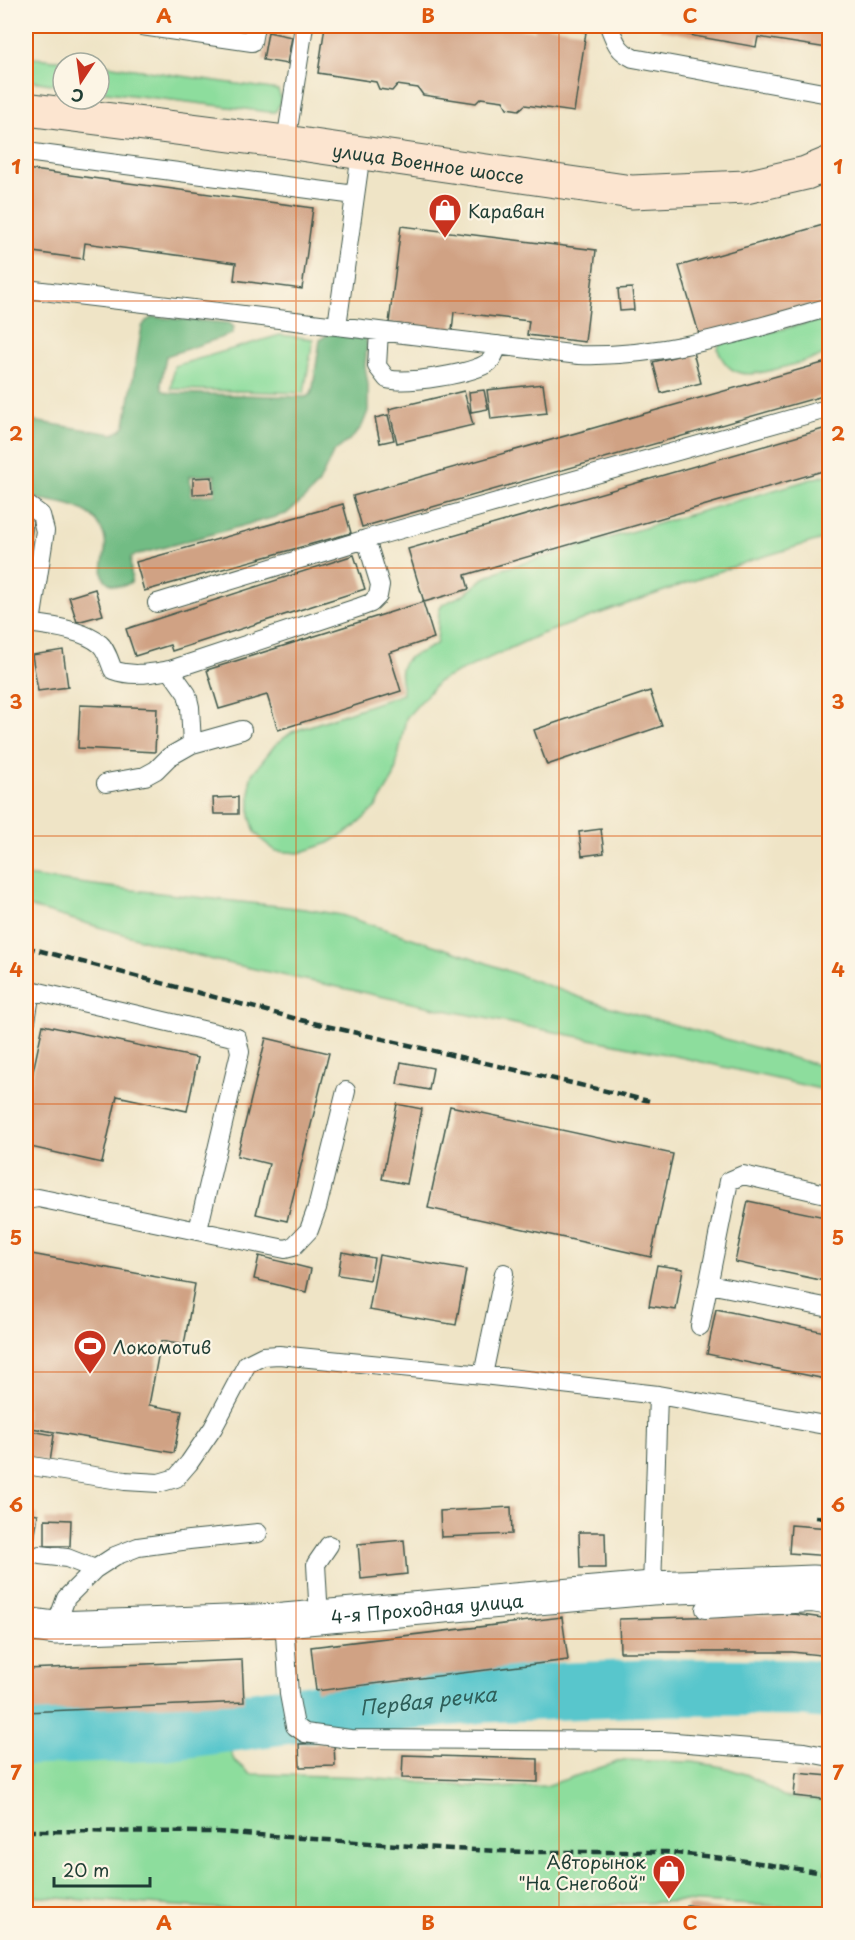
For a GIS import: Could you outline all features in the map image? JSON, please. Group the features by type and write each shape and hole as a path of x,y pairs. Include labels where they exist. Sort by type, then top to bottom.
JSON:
{"main road":[{"name":"улица Военное шоссе","path":"26,109 286,142 632,192 746,187 806,173 830,163"}],"street":[{"name":"4-я Проходная улица","path":"40,1626 284,1620 652,1588 830,1583"}],"lane":[{"path":"142,26 252,42 255,26"},
{"path":"286,142 304,26"},
{"path":"609,26 621,52 633,58 830,93"},
{"path":"26,152 355,195"},
{"path":"337,326 361,153"},
{"path":"26,289 601,356 704,343 830,307"},
{"path":"380,331 377,366 387,380 393,381 418,381 478,367 489,362 498,345"},
{"path":"158,603 366,539 830,408"},
{"path":"26,504 41,515 45,531 28,623 90,638 101,644 113,670 132,675 170,670 371,603 378,596 380,585 366,539"},
{"path":"170,670 187,694 192,744"},
{"path":"106,783 145,776 192,744 242,730"},
{"path":"26,1021 28,990 237,1038 240,1052 198,1230"},
{"path":"26,1200 38,1198 285,1249 293,1247 309,1230 317,1209 346,1091"},
{"path":"700,1326 729,1181 743,1175 830,1195"},
{"path":"483,1375 504,1273"},
{"path":"709,1284 830,1308"},
{"path":"26,1466 125,1481 159,1483 176,1478 213,1428 247,1364 263,1356 279,1355 658,1395 830,1426"},
{"path":"652,1588 658,1395"},
{"path":"40,1626 95,1569 115,1556 138,1547 258,1533"},
{"path":"319,1617 316,1564 329,1545"},
{"path":"40,1555 67,1558 95,1569"},
{"path":"705,1609 812,1603 830,1606"},
{"path":"284,1620 289,1694 295,1726 304,1732 350,1739 662,1741 804,1752 830,1757"}],"green space":[{"path":"26,58 51,60 51,84 26,80"},
{"path":"111,66 278,90 279,107 275,112 111,92"},
{"path":"153,317 229,323 234,327 232,334 166,356 161,384 162,390 169,393 306,397 311,394 313,387 320,340 336,333 366,339 368,411 362,426 354,436 333,453 318,485 286,514 131,557 131,583 118,586 103,577 105,540 92,516 69,505 26,497 26,420 113,434 121,430 125,425 142,327","holes":["215,475 215,495 191,496 190,476"]},
{"path":"829,318 829,354 797,364 759,373 740,373 732,370 726,364 718,350 719,344"},
{"path":"280,335 313,339 304,393 171,389 174,366"},
{"path":"829,474 829,537 752,560 539,635 439,681 406,718 394,777 376,807 351,830 329,843 299,853 276,851 255,832 250,816 250,782 252,774 275,745 292,732 403,694 400,676 403,664 406,660 437,643 439,610 443,604 465,594 484,578 503,569"},
{"path":"26,876 341,915 470,957 593,1002 829,1068 829,1091 680,1057 440,1009 213,960 26,906"},
{"path":"200,1716 217,1720 234,1760 250,1774 370,1777 493,1788 546,1786 623,1760 692,1762 723,1767 748,1775 783,1796 829,1802 829,1909 681,1901 440,1914 299,1914 26,1896 26,1725"}],"building":[{"path":"325,26 495,26 534,31 535,26 546,26 586,32 574,112 525,105 519,110 507,108 503,101 481,98 476,103 423,95 418,88 397,85 392,91 379,89 376,82 318,73"},
{"path":"661,26 830,26 830,46 827,48 758,37 756,47 660,30"},
{"path":"268,32 292,37 287,64 263,60"},
{"path":"26,169 313,208 302,289 234,280 236,263 85,243 83,259 26,251"},
{"path":"830,223 830,300 700,337 679,266"},
{"path":"401,226 596,250 585,342 527,335 529,321 454,312 452,331 389,323"},
{"path":"632,288 634,310 620,311 618,289"},
{"path":"693,352 701,383 661,393 653,362"},
{"path":"830,361 830,394 362,527 353,496"},
{"path":"543,384 547,413 491,419 487,390"},
{"path":"484,390 488,409 471,412 469,392"},
{"path":"464,391 473,425 397,443 389,409"},
{"path":"388,415 394,440 380,443 375,418"},
{"path":"830,427 830,469 465,575 469,589 424,602 408,549"},
{"path":"212,477 213,493 193,494 193,478"},
{"path":"343,504 351,533 144,591 136,562"},
{"path":"26,512 34,513 27,573 26,573"},
{"path":"354,555 365,589 172,651 170,645 135,656 126,629"},
{"path":"95,589 103,615 77,622 69,597"},
{"path":"423,602 434,638 389,653 401,691 278,730 267,695 219,709 207,670"},
{"path":"63,650 68,687 38,691 32,655"},
{"path":"650,691 662,726 547,765 534,730"},
{"path":"80,705 157,708 155,752 78,748"},
{"path":"238,797 238,814 214,814 213,798"},
{"path":"601,829 604,853 582,856 579,832"},
{"path":"43,1025 198,1058 187,1111 117,1096 102,1163 26,1146 26,1104"},
{"path":"266,1038 329,1053 287,1221 256,1214 269,1164 237,1156"},
{"path":"401,1062 433,1068 429,1090 397,1084"},
{"path":"397,1104 422,1109 407,1184 382,1179"},
{"path":"450,1106 673,1154 651,1257 428,1208"},
{"path":"748,1201 830,1218 830,1282 735,1262"},
{"path":"342,1252 374,1258 370,1280 338,1275"},
{"name":"Локомотив","path":"26,1253 195,1284 184,1345 161,1341 149,1405 182,1411 174,1453 26,1427"},
{"path":"379,1255 466,1270 456,1325 369,1310"},
{"path":"259,1256 311,1269 306,1292 254,1279"},
{"path":"657,1265 683,1269 676,1310 649,1306"},
{"path":"716,1309 830,1333 830,1380 707,1354"},
{"path":"26,1430 54,1435 50,1462 26,1457"},
{"path":"511,1507 512,1534 441,1537 440,1511"},
{"path":"26,1512 38,1514 28,1580 26,1580"},
{"path":"45,1519 71,1520 70,1546 45,1546"},
{"path":"791,1525 830,1528 830,1556 789,1553"},
{"path":"579,1532 605,1532 606,1568 580,1568"},
{"path":"404,1540 407,1574 361,1579 358,1544"},
{"path":"794,1614 830,1619 830,1656 792,1652 620,1652 619,1619"},
{"path":"562,1617 568,1660 316,1691 311,1647"},
{"path":"242,1660 244,1702 26,1712 26,1669"},
{"path":"334,1743 335,1766 300,1767 299,1744"},
{"path":"403,1755 538,1759 538,1782 402,1778"},
{"path":"796,1773 830,1776 830,1800 794,1796"},
{"path":"687,1905 739,1913 739,1914 685,1914"}],"waterway":[{"name":"Первая речка","path":"26,1737 166,1732 291,1715 486,1694 676,1687 802,1688 830,1691"}],"railway":[{"path":"26,947 301,1020 649,1101"},
{"path":"815,1517 830,1518"},
{"path":"26,1831 217,1832 452,1849 525,1852 666,1852 733,1859 830,1874"}],"place":[{"name":"Караван","path":"445,239"},
{"name":"Локомотив","path":"90,1375"},
{"name":"Авторынок \"На Снеговой\"","path":"669,1900"}]}
